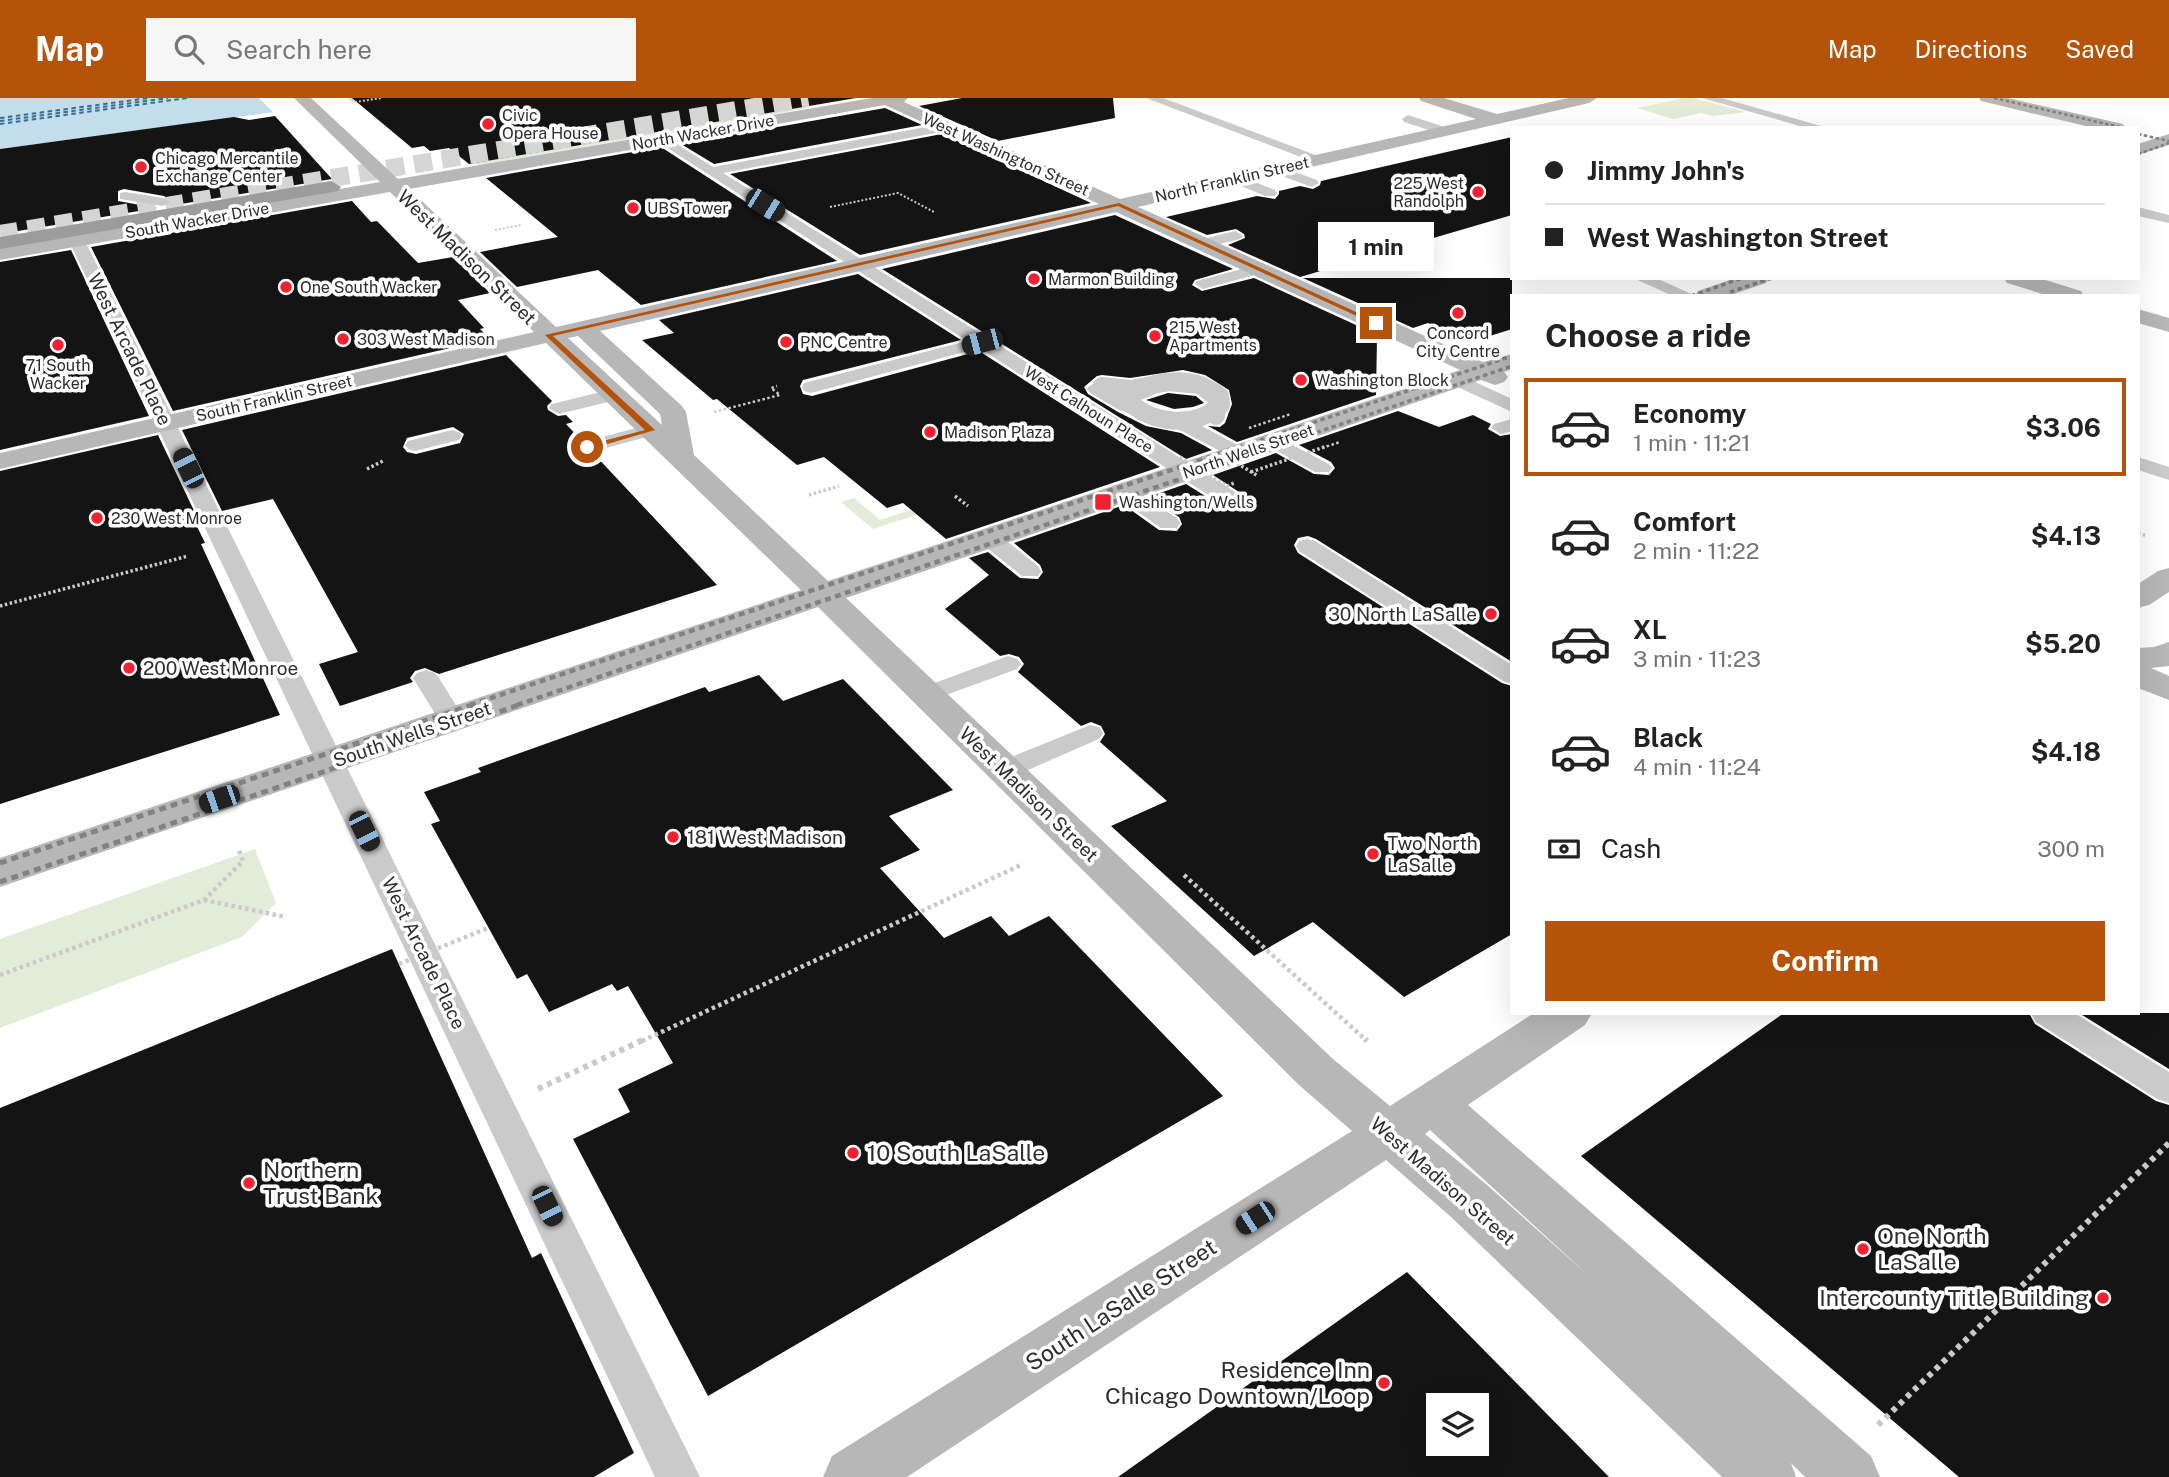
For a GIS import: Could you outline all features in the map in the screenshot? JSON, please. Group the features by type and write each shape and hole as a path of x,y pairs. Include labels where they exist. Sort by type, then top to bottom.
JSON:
{"highway":[{"path":"0,243 339,177"}],"main road":[{"path":"1427,98 1519,126"},
{"name":"North Franklin Street","path":"548,335 1589,98"},
{"path":"1987,98 2108,126"},
{"path":"801,99 823,105 818,113"},
{"name":"North Wacker Drive","path":"395,186 890,99"},
{"name":"West Washington Street","path":"890,99 1260,269 1307,308 1470,376"},
{"name":"West Madison Street","path":"309,104 548,335 823,594 1316,1072 1468,1200 1766,1477"},
{"path":"2140,133 2169,139"},
{"path":"2140,149 2169,139"},
{"path":"453,154 446,163 453,168 478,171"},
{"path":"376,167 398,163"},
{"name":"South Wacker Drive","path":"0,229 339,177 376,167"},
{"name":"South Wacker Drive","path":"0,254 395,186"},
{"path":"1712,294 1752,280"},
{"path":"2021,280 2067,294"},
{"path":"2140,317 2169,325"},
{"path":"582,327 673,412 680,457"},
{"name":"South Franklin Street","path":"0,461 548,335"},
{"name":"North Wells Street","path":"823,594 1124,493 1182,464 1251,457 1510,362"},
{"path":"1470,376 1510,385"},
{"path":"2140,597 2169,578"},
{"name":"South Wells Street","path":"0,873 823,594"},
{"path":"2140,658 2162,657 2169,652"},
{"path":"2140,676 2169,689"},
{"name":"South LaSalle Street","path":"853,1477 1388,1133 1566,1015"},
{"path":"1433,1103 1850,1477"}],"lane":[{"path":"1152,98 1319,159"},
{"path":"1708,98 1814,126"},
{"path":"1408,119 1444,131"},
{"path":"711,171 947,127"},
{"name":"West Calhoun Place","path":"661,140 982,342 1182,464 1231,490"},
{"path":"1276,169 1312,183"},
{"path":"1234,178 1270,193"},
{"path":"125,196 163,202"},
{"path":"2140,212 2169,219"},
{"path":"1204,243 1235,236"},
{"name":"West Arcade Place","path":"78,241 678,1477"},
{"path":"1203,284 1260,269"},
{"path":"1641,283 1659,294"},
{"path":"1641,283 1681,294"},
{"path":"811,387 982,342"},
{"path":"1470,376 1510,405"},
{"path":"1251,457 1216,416 1217,408 1218,399 1205,387 1178,382 1151,385 1132,394 1130,403 1142,413 1164,419 1199,418 1216,411 1221,405 1220,396 1206,386 1194,383 1165,381 1118,389 1099,387 1126,405 1189,427 1251,457 1322,468"},
{"path":"559,408 613,395"},
{"path":"587,447 651,430"},
{"path":"415,445 452,436"},
{"path":"2140,464 2169,474"},
{"path":"1124,493 1169,523"},
{"path":"990,539 1030,571"},
{"path":"1307,546 1510,675"},
{"path":"927,694 1009,664"},
{"path":"426,678 452,720"},
{"path":"1004,770 1090,733"},
{"path":"2051,1015 2169,1089"}],"path":[{"path":"355,102 383,98"},
{"path":"784,216 898,193 935,213"},
{"path":"714,412 744,404"},
{"path":"1251,457 1340,442"},
{"path":"1182,464 1231,490"},
{"path":"809,495 839,486"},
{"path":"1209,492 1231,490"},
{"path":"2140,534 2147,536"},
{"path":"0,606 226,546"},
{"path":"0,975 204,900 243,860 238,848"},
{"path":"499,1107 1023,864"},
{"path":"1176,868 1367,1041"},
{"path":"204,900 286,917"},
{"path":"399,964 488,928"},
{"path":"1877,1426 2169,1143"}],"green space":[{"path":"1693,98 1747,112 1713,116 1701,113 1673,119 1637,108"},
{"path":"808,105 804,109 479,165 463,162"},
{"path":"854,498 880,520 932,503 938,508 873,529 841,502"},
{"path":"255,849 276,903 242,937 0,1028 0,939"}],"water":[{"path":"0,98 378,98 0,149"}],"pier":[{"path":"259,98 348,98 355,104 277,116"}],"building":[{"name":"Civic Opera House","path":"352,98 856,98 469,164 449,148 430,151 424,146 412,148"},
{"path":"962,98 1113,98 1115,118 998,141 919,106"},
{"path":"885,108 922,125 714,164 681,144"},
{"name":"Chicago Mercantile Exchange Center","path":"275,116 332,179 169,206 172,201 164,196 124,189 118,191 118,201 157,208 0,234 0,149 234,117 249,120"},
{"path":"942,134 1091,203 860,255 730,174"},
{"path":"1510,137 1510,216 1300,277 1228,245 1245,238 1244,234 1236,229 1207,235 1166,217 1257,196 1275,199 1279,191 1300,186 1313,189 1320,185 1321,181"},
{"name":"UBS Tower","path":"661,147 837,261 641,305 598,270 517,287 480,252 558,237 486,178"},
{"path":"352,201 371,222 377,221 418,263 453,257 490,293 458,300 484,328 480,329 490,339 173,411 91,247"},
{"path":"1115,215 1233,269 1195,280 1192,285 1202,291 1254,278 1382,337 1377,338 1376,395 1237,442 1208,426 1220,427 1225,423 1232,404 1229,390 1205,375 1183,370 1130,378 1102,375 1084,387 1088,394 1146,426 1181,433 1212,450 1186,459 882,269"},
{"name":"71 South Wacker","path":"71,250 149,416 0,450 0,262"},
{"path":"858,274 961,340 803,380 800,386 803,394 812,396 979,351 1160,467 946,539 903,503 887,508 824,457 797,465 717,399 713,400 642,340 674,333 659,320"},
{"name":"Concord City Centre","path":"1303,278 1512,280 1510,330 1471,342 1428,323 1413,328"},
{"path":"506,355 552,401 547,406 548,410 558,416 566,415 573,422 566,424 581,440 574,447 578,453 586,456 594,454 717,585 439,674 425,668 415,671 410,678 413,682 340,706 319,664 358,652 273,499 222,511 182,430","holes":["453,427 464,434 460,443 416,454 407,452 403,447 407,438"]},
{"path":"1168,393 1196,396 1204,403 1174,409 1146,400"},
{"path":"1398,411 1439,427 1473,415 1491,424 1488,429 1500,436 1510,434 1510,661 1316,539 1308,536 1298,538 1294,545 1298,553 1502,683 1510,685 1510,935 1404,997 1313,922 1254,956 1111,826 1167,801 1100,742 1105,734 1101,726 1091,722 1081,726 1018,672 1024,664 1019,657 1009,654 1000,656 945,609 989,575 969,558 988,552 1020,578 1038,579 1043,572 1040,565 1014,543 1124,505 1159,530 1177,531 1182,524 1179,517 1148,497 1186,484 1223,507 1240,508 1245,501 1242,494 1213,475 1276,453 1314,474 1329,475 1335,468 1331,462 1299,445"},
{"name":"200 West Monroe","path":"158,435 197,517 193,518 205,543 201,544 280,715 0,804 0,471"},
{"path":"759,675 783,701 843,679 953,790 889,816 920,850 880,868 944,938 991,916 1009,936 1049,916 1223,1096 708,1396 573,1139 630,1112 618,1089 673,1063 628,986 617,991 612,984 549,1012 527,974 517,979 431,824 440,821 424,792 481,772 478,768 705,687 709,692"},
{"name":"Northern Trust Bank","path":"392,949 532,1258 541,1253 634,1453 594,1477 0,1477 0,1108"},
{"path":"2169,1013 2169,1069 2082,1015"},
{"name":"One North LaSalle","path":"1781,1015 2030,1015 2035,1024 2156,1101 2169,1105 2169,1477 1959,1477 1581,1156"},
{"name":"Residence Inn Chicago Downtown/Loop","path":"1407,1272 1609,1477 1118,1477"}],"ferry route":[{"path":"0,118 149,98"},
{"path":"0,121 168,98"},
{"path":"0,124 187,98"}],"tunnel":[{"path":"0,234 808,98"}],"railway":[{"path":"1994,98 2115,126"},
{"path":"2140,134 2169,141"},
{"path":"2140,153 2169,143"},
{"path":"1697,294 1736,280"},
{"path":"1730,292 1766,280"},
{"path":"1237,448 1510,357"},
{"path":"1271,448 1510,367"},
{"path":"470,705 1243,446"},
{"path":"517,705 1277,446"},
{"path":"0,863 475,704"},
{"path":"0,882 522,704"}],"place":[{"name":"Civic Opera House","path":"488,124"},
{"name":"Chicago Mercantile Exchange Center","path":"141,167"},
{"name":"225 West Randolph","path":"1478,192"},
{"name":"UBS Tower","path":"633,208"},
{"name":"Marmon Building","path":"1034,279"},
{"name":"One South Wacker","path":"286,287"},
{"name":"Concord City Centre","path":"1458,313"},
{"name":"215 West Apartments","path":"1155,336"},
{"name":"303 West Madison","path":"343,339"},
{"name":"PNC Centre","path":"786,342"},
{"name":"71 South Wacker","path":"58,345"},
{"name":"Washington Block","path":"1301,380"},
{"name":"Madison Plaza","path":"930,432"},
{"name":"Washington/Wells","path":"1103,502"},
{"name":"230 West Monroe","path":"97,518"},
{"name":"30 North LaSalle","path":"1491,614"},
{"name":"200 West Monroe","path":"129,668"},
{"name":"181 West Madison","path":"673,837"},
{"name":"Two North LaSalle","path":"1373,854"},
{"name":"10 South LaSalle","path":"853,1153"},
{"name":"Northern Trust Bank","path":"249,1183"},
{"name":"One North LaSalle","path":"1863,1249"},
{"name":"Intercounty Title Building","path":"2103,1298"},
{"name":"Residence Inn Chicago Downtown/Loop","path":"1384,1383"}],"route":[{"path":"587,447 651,430 548,335 1119,204 1376,323"}]}
